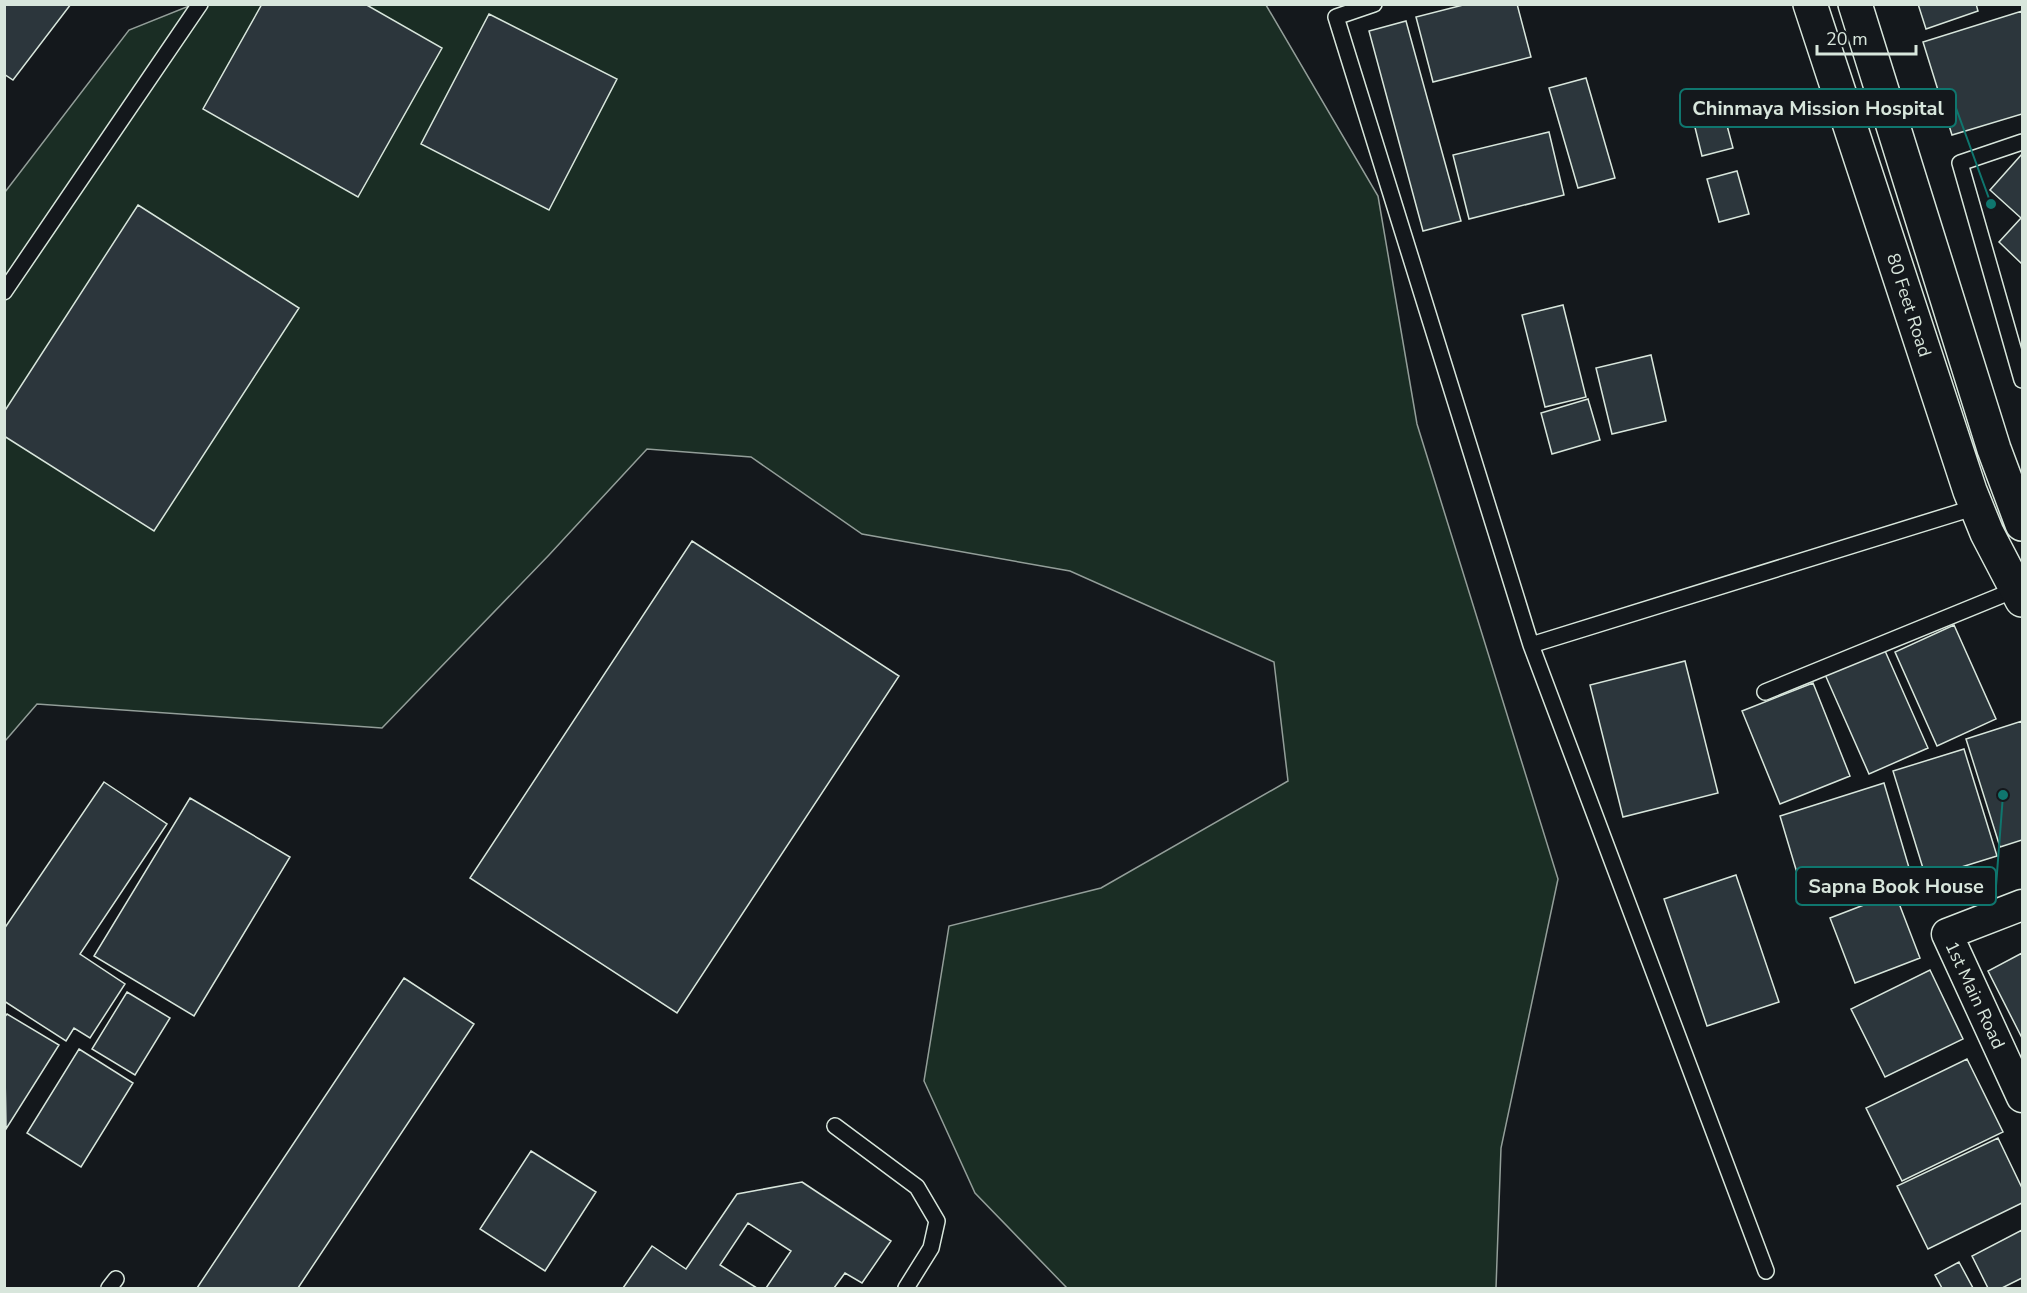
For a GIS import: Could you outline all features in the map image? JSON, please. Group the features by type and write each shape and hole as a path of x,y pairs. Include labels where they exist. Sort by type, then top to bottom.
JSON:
{"main road":[{"name":"80 Feet Road","path":"1810,4 1978,510 2020,594"},
{"path":"1854,4 1893,127 2014,475 2022,523 1978,510 2014,475"},
{"path":"1854,139 1893,127"}],"street":[{"name":"1st Main Road","path":"2022,905 1947,934 2022,1097"}],"lane":[{"path":"4,292 200,4"},
{"path":"1374,4 1336,17 1531,645 1766,1271"},
{"path":"2022,142 1960,163 2022,380"},
{"path":"1531,645 1978,510"},
{"path":"1765,692 2020,594"},
{"path":"835,1126 917,1187 937,1221 931,1248 906,1288"}],"green space":[{"path":"194,4 1266,5 1378,196 1417,424 1558,879 1501,1148 1496,1288 1067,1288 975,1193 924,1081 949,926 1101,888 1288,781 1274,662 1070,571 862,534 751,457 647,449 549,555 382,728 37,704 5,741 5,192 129,30"}],"building":[{"path":"4,4 71,4 13,80 4,74"},
{"path":"262,4 365,4 442,48 358,197 203,109"},
{"path":"1467,4 1517,4 1531,57 1433,82 1416,17"},
{"path":"1918,4 1976,4 1978,11 1926,29"},
{"path":"2022,11 2022,114 1952,135 1923,42"},
{"path":"489,14 617,79 549,210 421,144"},
{"path":"1406,21 1461,221 1423,231 1369,31"},
{"path":"1586,78 1615,178 1578,188 1549,88"},
{"path":"1721,103 1733,148 1702,156 1691,111"},
{"path":"1549,132 1564,195 1469,219 1453,155"},
{"path":"2022,154 2022,264 1999,242 2021,218 1990,190"},
{"path":"1737,171 1749,214 1719,222 1707,179"},
{"path":"138,205 299,308 154,531 4,436 4,412"},
{"path":"1563,305 1586,397 1545,407 1522,315"},
{"path":"1651,355 1666,421 1612,434 1596,368"},
{"path":"1588,399 1600,440 1552,454 1541,413"},
{"path":"692,541 899,676 677,1013 470,878"},
{"path":"1954,625 1996,719 1937,746 1895,652"},
{"path":"1882,644 1928,748 1869,774 1823,670"},
{"path":"1685,661 1718,793 1623,817 1590,685"},
{"path":"1813,683 1850,776 1780,804 1742,711"},
{"path":"2022,721 2022,840 2000,847 1966,739"},
{"path":"1964,749 1997,856 1926,878 1893,771"},
{"path":"104,782 167,824 80,954 125,984 90,1038 74,1028 66,1041 4,1001 4,929"},
{"path":"1884,783 1910,871 1806,903 1780,816"},
{"path":"190,798 290,857 194,1016 94,956"},
{"path":"1736,875 1779,1002 1707,1026 1664,899"},
{"path":"1895,893 1920,958 1855,983 1830,918"},
{"path":"2022,953 2022,1038 1988,971"},
{"path":"1930,970 1963,1039 1885,1077 1851,1009"},
{"path":"404,978 474,1024 298,1288 197,1288"},
{"path":"127,992 170,1018 135,1075 92,1049"},
{"path":"7,1014 59,1045 6,1129 4,1018"},
{"path":"79,1049 133,1083 81,1167 27,1133"},
{"path":"1967,1059 2003,1132 1902,1181 1866,1108"},
{"path":"1998,1138 2022,1188 2022,1203 1928,1249 1897,1186"},
{"path":"531,1151 596,1192 545,1271 480,1229"},
{"path":"802,1182 891,1241 862,1283 845,1273 834,1288 766,1288 791,1251 748,1223 720,1265 757,1288 623,1288 652,1246 686,1269 737,1194"},
{"path":"2022,1230 2022,1278 2002,1288 1988,1288 1972,1256"},
{"path":"1959,1262 1973,1288 1942,1288 1935,1275"}],"place":[{"name":"Chinmaya Mission Hospital","path":"1991,204"},
{"name":"Sapna Book House","path":"2003,795"}]}
